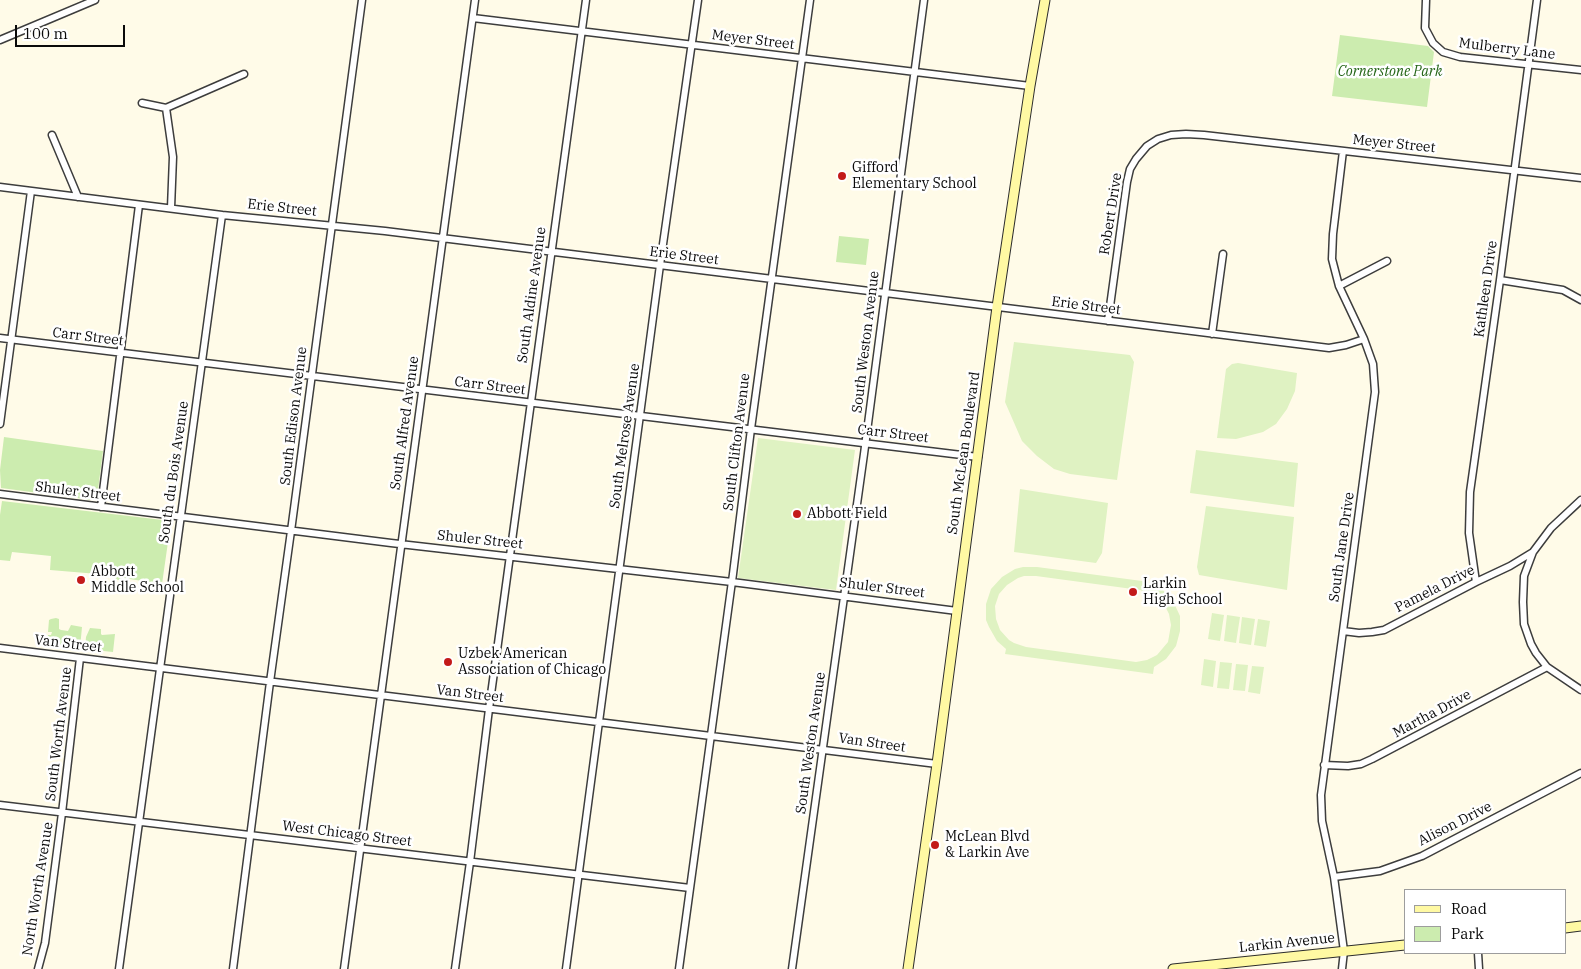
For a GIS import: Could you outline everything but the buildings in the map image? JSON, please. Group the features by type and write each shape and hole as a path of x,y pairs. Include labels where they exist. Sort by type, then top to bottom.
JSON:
{"main road":[{"name":"South McLean Boulevard","path":"908,969 997,307 1030,86 1045,0"},
{"path":"1566,928 1581,926"},
{"name":"Larkin Avenue","path":"1173,969 1404,945"}],"street":[{"path":"75,8 77,0"},
{"path":"0,40 95,0"},
{"name":"South Edison Avenue","path":"233,969 362,0"},
{"name":"South Alfred Avenue","path":"344,969 475,0"},
{"name":"South Aldine Avenue","path":"455,969 586,0"},
{"name":"South Melrose Avenue","path":"566,969 660,266 698,0"},
{"name":"South Clifton Avenue","path":"679,969 810,0"},
{"name":"South Weston Avenue","path":"792,969 924,0"},
{"name":"Mulberry Lane","path":"1426,0 1425,28 1428,37 1443,52 1460,57 1581,70"},
{"name":"Kathleen Drive","path":"1476,582 1470,533 1470,492 1537,0"},
{"name":"Meyer Street","path":"472,18 1030,86"},
{"path":"142,103 166,108 244,74"},
{"path":"166,108 173,157 170,208"},
{"path":"52,135 78,197"},
{"name":"Robert Drive","path":"1108,321 1124,194 1130,169 1147,146 1158,139 1171,135 1204,135"},
{"name":"Meyer Street","path":"1204,135 1581,178"},
{"name":"South Jane Drive","path":"1342,969 1344,951 1334,877 1325,837 1321,795 1375,392 1373,364 1364,339 1339,286 1332,259 1343,151"},
{"name":"Erie Street","path":"0,187 222,215 551,252 1329,348 1364,339"},
{"path":"0,424 31,191"},
{"path":"101,507 139,205"},
{"name":"South du Bois Avenue","path":"119,969 222,215"},
{"path":"1212,334 1223,254"},
{"path":"1339,286 1387,261"},
{"path":"1500,280 1563,290 1581,300"},
{"name":"Carr Street","path":"0,338 978,457"},
{"name":"Shuler Street","path":"0,494 957,611"},
{"path":"1581,499 1551,528 1534,552 1524,576 1522,602 1531,644 1547,667 1581,690"},
{"name":"Pamela Drive","path":"1343,631 1360,633 1384,630 1534,552"},
{"name":"Van Street","path":"0,648 937,764"},
{"name":"South Worth Avenue","path":"62,813 80,658"},
{"name":"Martha Drive","path":"1324,765 1348,766 1361,764 1547,667"},
{"name":"Alison Drive","path":"1334,877 1380,871 1422,856 1581,773"},
{"name":"West Chicago Street","path":"0,805 690,888"},
{"name":"North Worth Avenue","path":"38,969 45,943 62,813"},
{"path":"1478,954 1479,969"}],"green space":[{"name":"Cornerstone Park","path":"1340,35 1428,46 1434,52 1427,107 1332,96"},
{"path":"839,236 869,239 866,265 836,262"},
{"path":"1014,342 1130,355 1134,362 1117,480 1070,474 1054,469 1022,441 1005,402"},
{"path":"1238,363 1297,373 1295,391 1287,409 1276,424 1263,432 1236,439 1217,438 1226,369 1232,364"},
{"path":"4,437 103,451 97,497 92,500 1,488 0,470"},
{"name":"Abbott Field","path":"758,438 855,450 836,590 738,578"},
{"path":"1196,450 1298,463 1294,507 1190,493"},
{"path":"1020,489 1108,503 1102,553 1096,563 1014,552"},
{"path":"2,501 171,521 162,584 123,578 122,581 98,574 50,570 51,556 12,552 10,561 0,560 0,515"},
{"path":"1206,506 1294,517 1287,590 1199,575 1197,567"},
{"path":"1037,567 1142,581 1156,586 1163,590 1173,601 1180,616 1180,631 1176,646 1166,659 1154,667 1153,674 1005,654 1006,649 997,641 986,620 986,604 991,589 1002,577 1015,569","holes":["1024,576 1140,590 1151,594 1164,604 1169,614 1171,625 1168,642 1157,655 1147,660 1136,662 1026,647 1014,643 1000,630 996,619 995,606 999,594 1007,585"]},
{"path":"1212,613 1224,615 1220,641 1208,639"},
{"path":"1227,615 1240,617 1236,643 1224,641"},
{"path":"1242,617 1255,619 1251,645 1239,643"},
{"path":"59,619 59,629 61,630 68,631 71,625 82,627 80,648 47,643 48,635 51,635 52,632 48,632 49,620"},
{"path":"1258,619 1270,621 1266,647 1254,645"},
{"path":"90,628 101,629 102,635 115,634 113,652 85,649 86,637"},
{"path":"1204,659 1216,661 1213,687 1201,685"},
{"path":"1220,662 1232,663 1229,689 1217,688"},
{"path":"1236,664 1248,665 1245,691 1233,690"},
{"path":"1252,666 1264,667 1260,694 1248,692"}],"place":[{"name":"Gifford Elementary School","path":"842,176"},
{"name":"Abbott Field","path":"797,514"},
{"name":"Abbott Middle School","path":"81,580"},
{"name":"Larkin High School","path":"1133,592"},
{"name":"Uzbek American Association of Chicago","path":"448,662"},
{"name":"McLean Blvd & Larkin Ave","path":"935,845"}]}
